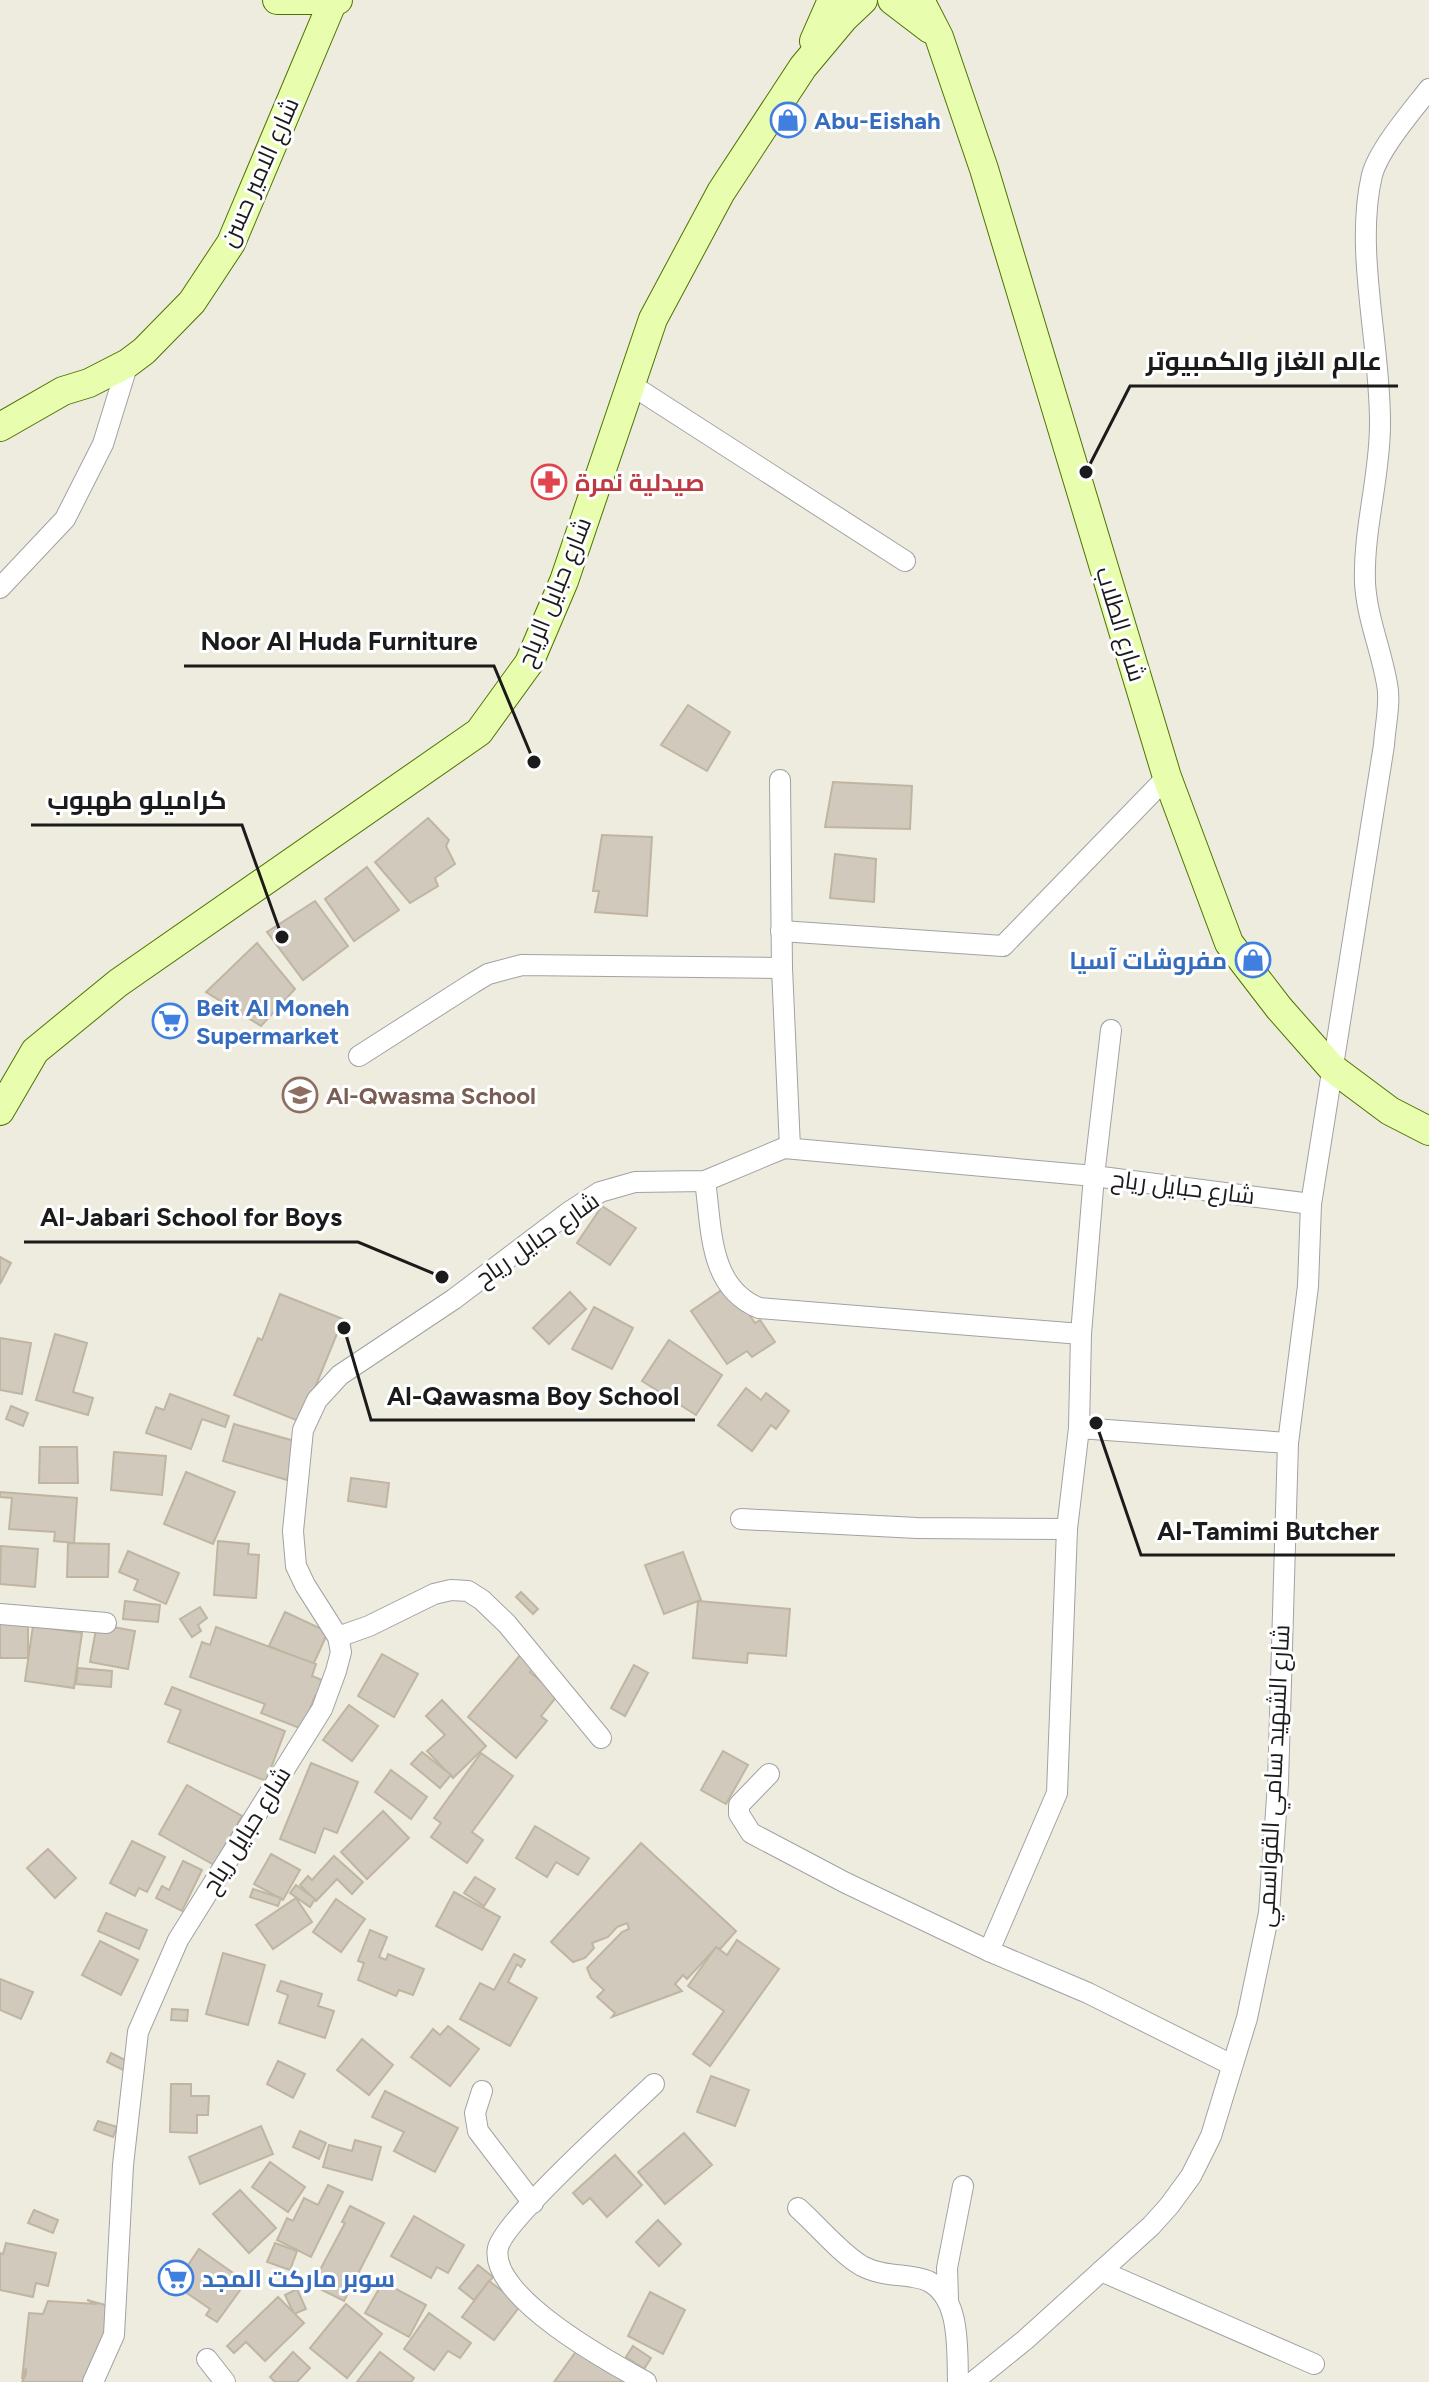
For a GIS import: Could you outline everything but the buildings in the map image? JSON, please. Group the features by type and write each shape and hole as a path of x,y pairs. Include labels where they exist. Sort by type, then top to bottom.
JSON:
{"street":[{"path":"277,0 336,1"},
{"path":"803,67 832,0"},
{"path":"803,67 863,0"},
{"path":"892,0 939,37"},
{"name":"شارع الطلاب","path":"920,0 939,37 984,169 1167,777 1229,943 1279,1008 1331,1067 1390,1111 1429,1131"},
{"name":"شارع الامير حسن","path":"0,427 63,391 89,383 128,363 192,302 231,243 336,1"},
{"name":"شارع حبايل الرياح","path":"0,1111 35,1051 118,983 479,732 529,663 564,581 653,319 721,192 803,67"},
{"name":"شارع الشهيد سامي القواسمي","path":"973,2382 1025,2340 1151,2226 1191,2176 1214,2127 1247,2018 1269,1913 1278,1783 1288,1443 1308,1286 1311,1204 1384,745 1388,686 1368,611 1365,580 1380,428 1379,371 1366,224 1373,173 1396,133 1429,89"},
{"path":"0,588 65,519 103,444 128,363"},
{"path":"630,384 905,561"},
{"path":"781,931 1003,946 1167,777"},
{"path":"780,780 782,968 790,1148"},
{"path":"359,1056 473,983 497,971 522,965 782,968"},
{"path":"989,1951 1057,1793 1067,1529 1079,1428 1081,1334 1094,1176 1111,1030"},
{"name":"شارع حبايل رياح","path":"93,2382 114,2335 123,2165 138,2032 178,1940 322,1709 341,1652 338,1637 296,1566 293,1546 303,1430 327,1387 340,1375 454,1299 576,1206 600,1192 635,1182 705,1181 784,1148 1094,1176 1311,1204"},
{"path":"705,1181 716,1258 722,1276 737,1296 759,1308 1081,1334"},
{"path":"1079,1428 1288,1443"},
{"path":"741,1519 917,1528 1067,1529"},
{"path":"338,1637 369,1626 434,1594 451,1590 468,1591 507,1624 601,1738"},
{"path":"0,1614 106,1623"},
{"path":"769,1774 739,1805 739,1814 751,1833 846,1883 989,1951 1088,1993 1232,2065"},
{"path":"646,2382 544,2318 520,2297 504,2274 498,2258 498,2246 506,2232 533,2203 654,2084"},
{"path":"482,2091 475,2113 478,2131 533,2203"},
{"path":"958,2382 957,2346 948,2299 947,2268 963,2186"},
{"path":"798,2208 859,2264 880,2274 927,2281 948,2299"},
{"path":"1101,2271 1314,2364"},
{"path":"207,2359 225,2382"}],"place":[{"name":"Abu-Eishah","path":"788,120"},
{"name":"عالم الغاز والكمبيوتر","path":"1086,472"},
{"name":"صيدلية نمرة","path":"549,482"},
{"name":"Noor Al Huda Furniture","path":"534,762"},
{"name":"كراميلو طهبوب","path":"282,937"},
{"name":"مفروشات آسيا","path":"1253,960"},
{"name":"Beit Al Moneh Supermarket","path":"170,1021"},
{"name":"Al-Qwasma School","path":"300,1095"},
{"name":"Al-Jabari School for Boys","path":"442,1277"},
{"name":"Al-Qawasma Boy School","path":"344,1328"},
{"name":"Al-Tamimi Butcher","path":"1096,1423"},
{"name":"سوبر ماركت المجد","path":"176,2278"}]}
